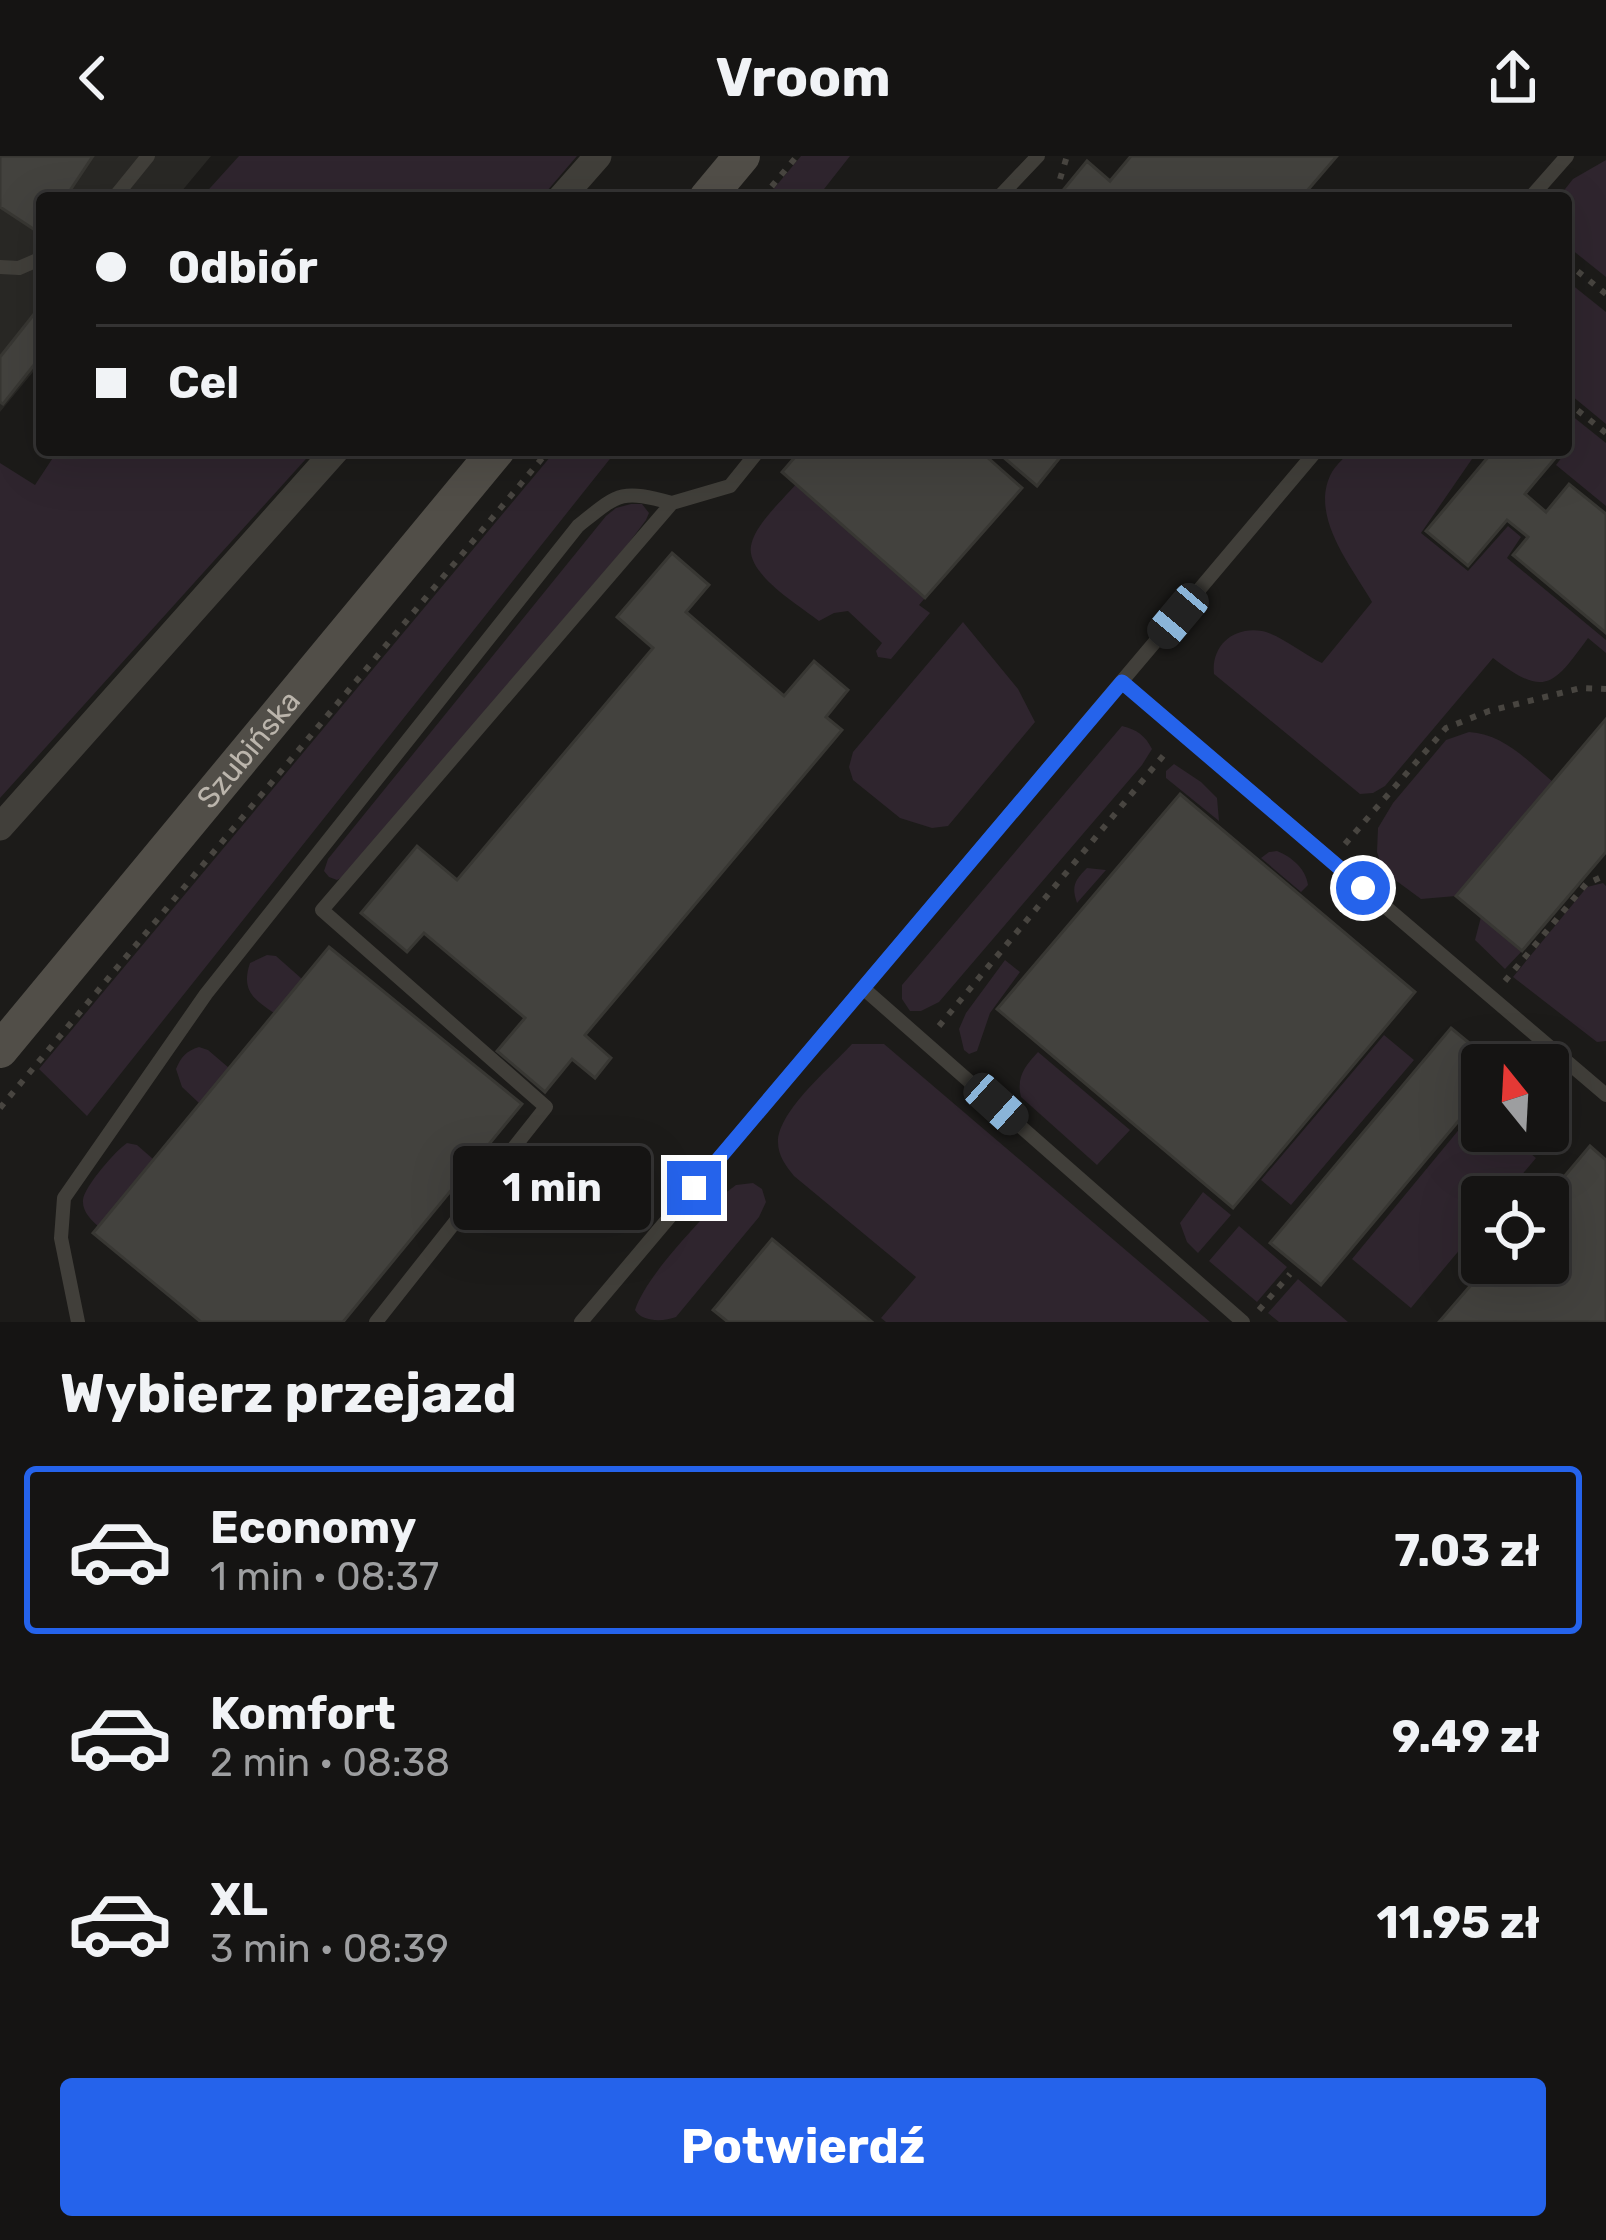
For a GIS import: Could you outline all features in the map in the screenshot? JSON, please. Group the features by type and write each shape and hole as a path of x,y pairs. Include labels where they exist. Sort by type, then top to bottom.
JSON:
{"main road":[{"path":"712,192 742,156"},
{"name":"Szubińska","path":"12,1036 491,456"}],"street":[{"path":"566,192 598,156"},
{"path":"0,827 331,456"}],"lane":[{"path":"119,192 148,156"},
{"path":"1004,192 1038,156"},
{"path":"1535,192 1567,156"},
{"path":"0,267 19,268 36,261"},
{"path":"78,1322 61,1238 64,1198 206,994 578,526 615,496 639,494 672,502 730,486 754,456"},
{"path":"581,1322 1312,456"},
{"path":"376,1322 546,1107 322,910 672,502"},
{"path":"1122,682 1600,1090 1606,1073"},
{"path":"863,988 1246,1322"}],"path":[{"path":"767,192 797,156"},
{"path":"1060,179 1067,156"},
{"path":"1572,267 1606,295"},
{"path":"1572,406 1606,433"},
{"path":"0,1108 544,456"},
{"path":"1330,860 1446,728 1489,711 1581,688 1606,689"},
{"path":"925,1042 1182,734"},
{"path":"1492,998 1586,884 1605,876"},
{"path":"1246,1322 1290,1274"}],"shaded area":[{"path":"0,156 211,156 181,192 36,192 36,368 0,412"},
{"path":"239,156 577,156 546,192 206,192"},
{"path":"801,156 850,156 822,192 771,192"},
{"path":"1606,160 1606,277 1572,250 1572,192 1563,192 1573,179"},
{"path":"1572,285 1606,312 1606,424 1572,396"},
{"path":"1572,416 1606,443 1606,506 1556,465 1563,456 1572,456"},
{"path":"54,456 309,456 0,798 0,463 35,485"},
{"path":"551,456 612,456 87,1116 39,1069"},
{"path":"1346,456 1469,456 1472,459 1421,533 1468,571 1508,526 1521,537 1507,558 1606,640 1606,653 1588,638 1556,676 1537,682 1493,658 1385,786 1360,794 1214,674 1220,647 1233,635 1251,630 1276,636 1322,663 1372,602 1329,523 1326,488"},
{"path":"796,484 925,598 919,605 930,613 891,659 878,657 882,643 848,611 819,621 757,567 752,557 754,538"},
{"path":"642,504 649,513 628,544 343,877 329,877 324,871 328,859 606,516"},
{"path":"963,622 1018,689 1035,722 948,826 932,828 900,818 853,780 849,767 853,752"},
{"path":"1122,726 1140,734 1152,749 1142,765 939,1002 910,1011 902,999 902,985"},
{"path":"1469,732 1504,743 1553,782 1456,896 1421,899 1383,871 1377,852 1378,828 1446,740"},
{"path":"1174,764 1217,798 1219,821 1166,778"},
{"path":"1277,851 1304,874 1308,885 1301,892 1261,858"},
{"path":"1087,868 1106,870 1077,903 1075,884"},
{"path":"1603,883 1606,1041 1597,1042 1513,977 1587,887"},
{"path":"1481,917 1522,951 1505,969 1475,940"},
{"path":"276,956 302,979 274,1013 255,998 247,980 250,963"},
{"path":"1005,960 1020,972 990,1013 977,1051 969,1054 959,1029"},
{"path":"1384,1035 1414,1060 1291,1205 1261,1180"},
{"path":"852,1044 884,1044 1210,1322 886,1322 881,1318 916,1277 794,1176 778,1147 780,1130 796,1103"},
{"path":"199,1047 229,1068 199,1103 182,1087 176,1069 184,1055"},
{"path":"1038,1052 1130,1130 1097,1165 1021,1097 1023,1072"},
{"path":"1461,1127 1461,1152 1529,1152 1536,1158 1521,1176 1461,1176 1461,1248 1411,1308 1352,1259"},
{"path":"127,1143 153,1159 98,1226 84,1208 85,1194"},
{"path":"753,1183 762,1189 766,1202 759,1217 676,1317 653,1320 638,1314 635,1310 650,1281 688,1235 724,1194 736,1185"},
{"path":"1203,1192 1231,1215 1198,1253 1187,1242 1180,1223"},
{"path":"1239,1226 1287,1267 1257,1302 1209,1261"},
{"path":"1298,1279 1348,1322 1279,1322 1268,1313"}],"building":[{"path":"0,156 93,156 69,192 36,192 36,231 0,207"},
{"path":"1131,156 1337,156 1306,192 1064,189 1087,161 1110,181"},
{"path":"36,312 36,363 3,404 0,357"},
{"path":"796,456 986,456 1022,488 925,598 782,472"},
{"path":"1002,456 1061,456 1037,486"},
{"path":"1489,456 1557,456 1525,494 1546,512 1569,484 1606,514 1606,633 1513,555 1528,537 1507,520 1468,566 1426,531"},
{"path":"672,553 709,585 686,612 784,696 814,661 848,690 826,717 842,730 585,1035 611,1058 595,1078 572,1059 545,1092 497,1051 525,1018 424,933 407,952 361,913 417,846 457,880 653,648 617,617"},
{"path":"1606,719 1606,852 1522,951 1456,896"},
{"path":"1180,794 1415,992 1233,1208 997,1009"},
{"path":"329,947 522,1104 343,1322 201,1322 93,1233"},
{"path":"1451,1028 1470,1044 1461,1044 1461,1118 1321,1285 1270,1243"},
{"path":"1590,1146 1606,1160 1606,1322 1439,1322 1472,1284 1569,1284 1569,1176 1565,1176"},
{"path":"772,1239 872,1322 728,1322 713,1310"}],"route":[{"path":"694,1188 1122,682 1363,888"}]}
